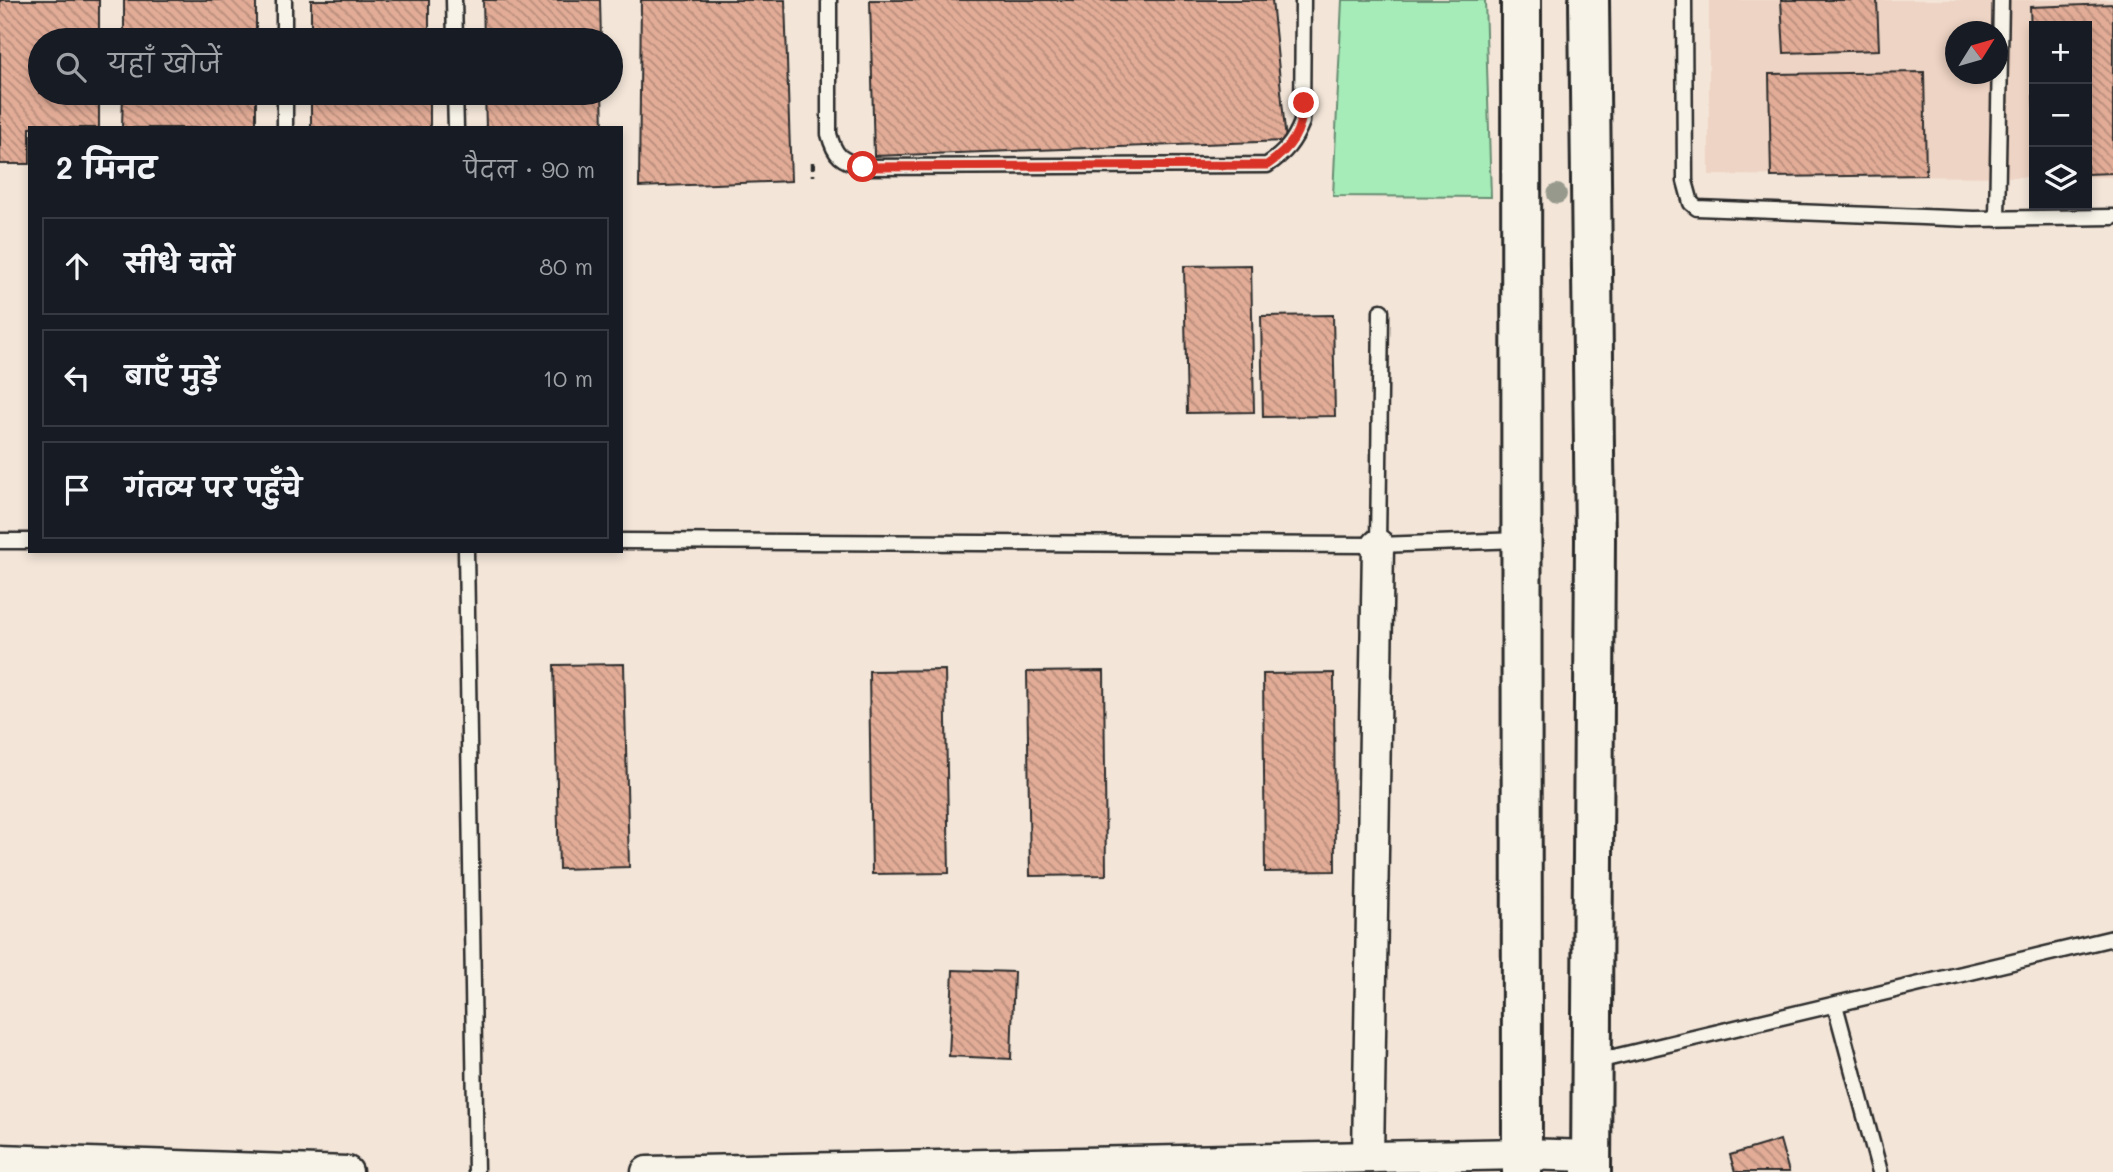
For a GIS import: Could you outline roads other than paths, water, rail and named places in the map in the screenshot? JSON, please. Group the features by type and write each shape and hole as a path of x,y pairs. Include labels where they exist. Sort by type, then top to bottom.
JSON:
{"main road":[{"path":"1521,0 1522,1163"},
{"path":"1589,0 1595,540 1591,1164"}],"street":[{"path":"1368,1157 1378,545"},
{"path":"648,1172 1368,1157 1591,1164"},
{"path":"0,1160 347,1172"}],"lane":[{"path":"284,0 284,28"},
{"path":"454,0 455,28"},
{"path":"829,0 827,118 833,151 845,161 863,167 877,167 1267,165 1284,153 1296,138 1302,122 1303,0"},
{"path":"1684,0 1685,181 1691,203 1697,208 1997,219 2113,217"},
{"path":"1997,219 2001,0"},
{"path":"285,105 285,126"},
{"path":"455,105 456,126"},
{"path":"1378,545 1381,311"},
{"path":"623,541 1378,545 1521,540"},
{"path":"0,541 28,541"},
{"path":"466,553 476,1172"},
{"path":"1591,1063 2113,938"},
{"path":"1835,1005 1880,1172"}]}
